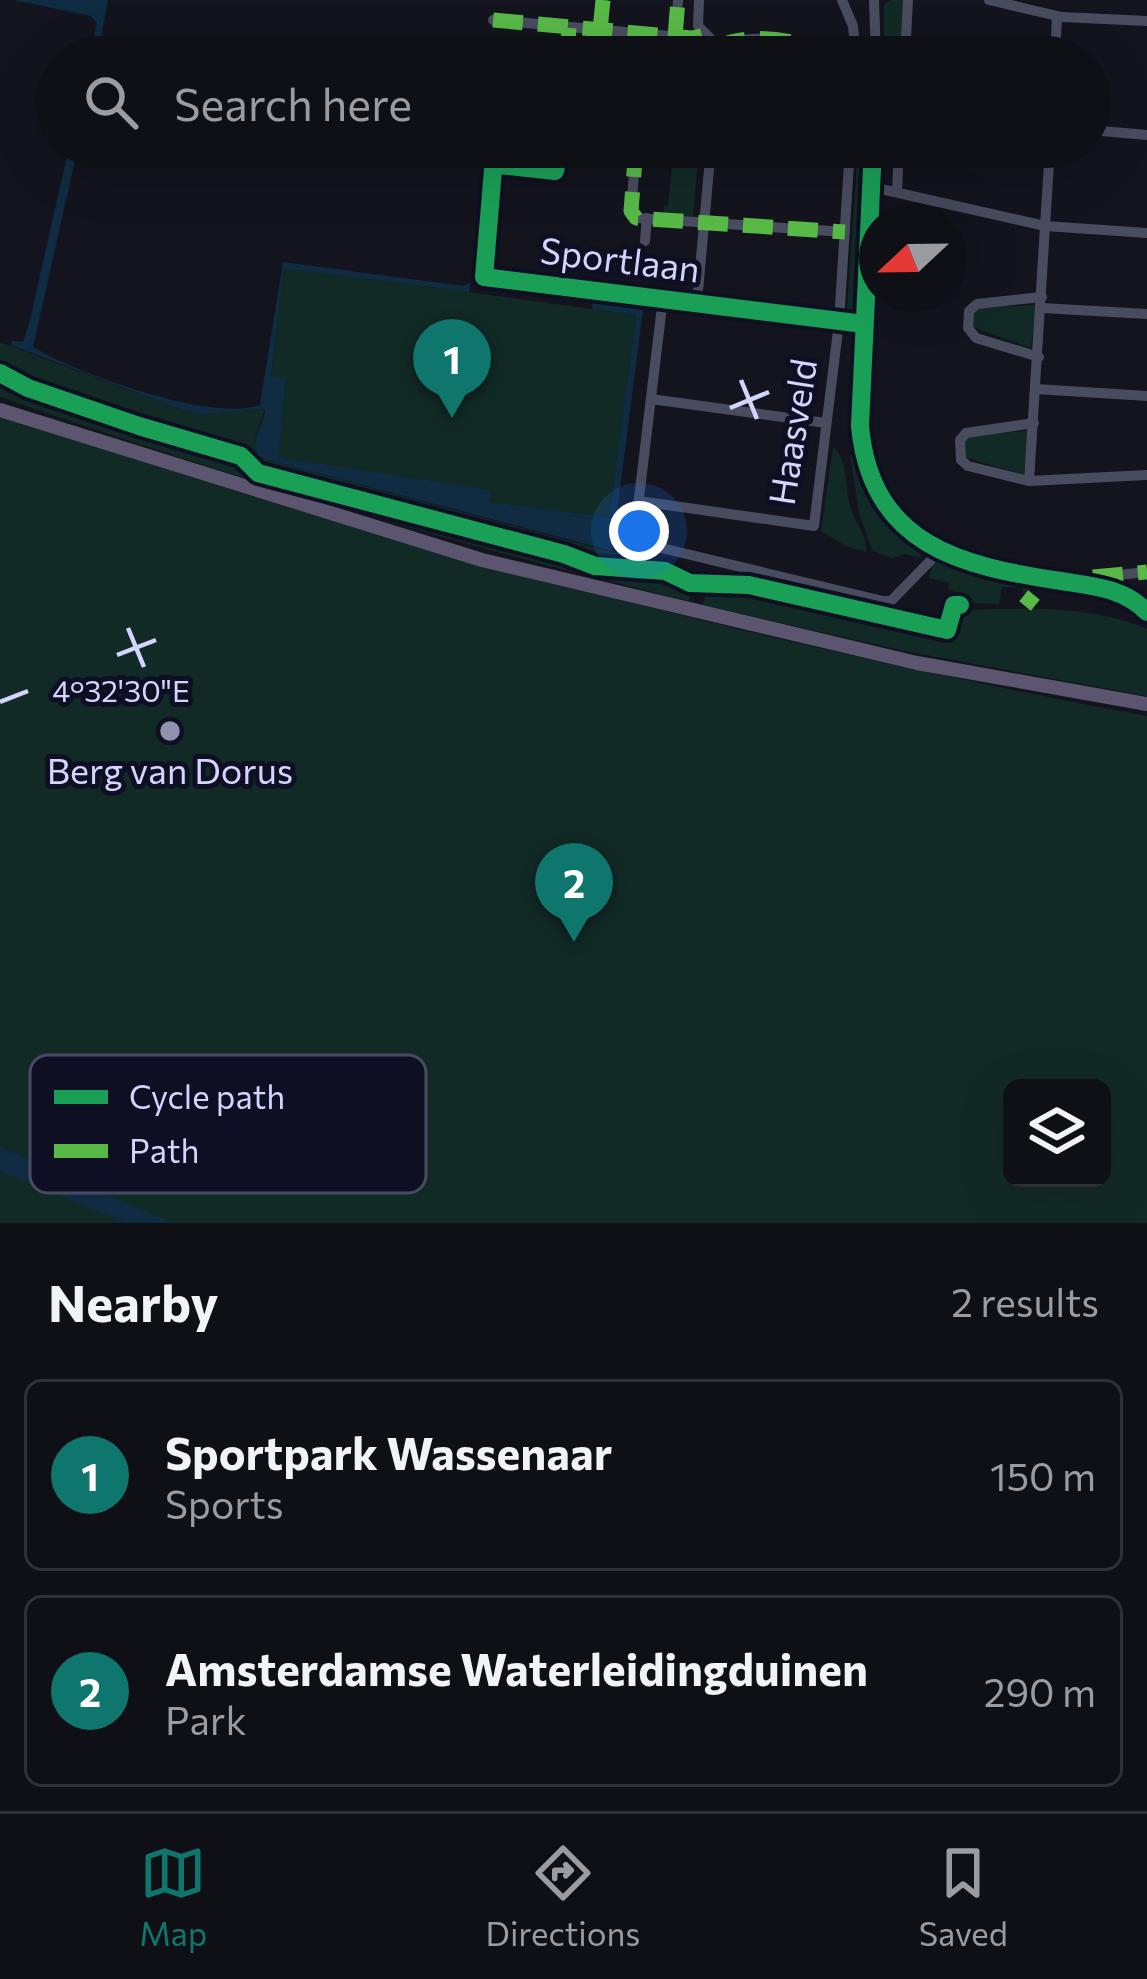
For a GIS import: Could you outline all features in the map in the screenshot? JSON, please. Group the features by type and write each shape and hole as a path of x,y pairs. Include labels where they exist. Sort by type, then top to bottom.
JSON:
{"main road":[{"path":"0,410 503,566 916,663 1147,704"}],"street":[{"path":"600,30 603,0"},
{"path":"675,36 678,0"},
{"path":"699,0 698,26 705,34"},
{"path":"842,0 853,36"},
{"path":"874,0 875,36"},
{"path":"905,36 908,0"},
{"path":"989,0 1060,16 1147,21"},
{"path":"1058,36 1063,0"},
{"path":"494,20 658,36"},
{"path":"568,36 569,28"},
{"path":"685,36 705,34"},
{"path":"1111,132 1147,135"},
{"name":"Sportlaan","path":"496,168 484,277 864,324"},
{"name":"Sportlaan","path":"521,168 550,172 555,168"},
{"path":"634,168 631,211 637,218 845,232"},
{"path":"698,302 709,168"},
{"name":"Haasveld","path":"639,501 814,526 839,322 849,168"},
{"path":"872,168 860,426 865,463 878,495 894,518 934,550 1003,572 1070,583 1147,604"},
{"path":"897,191 898,168"},
{"path":"1029,481 1049,168"},
{"path":"872,187 1045,226 1147,233"},
{"path":"645,241 647,218"},
{"path":"663,298 635,531 645,544 883,601 891,601 931,560 934,550"},
{"path":"1039,357 976,338 968,328 969,310 977,304 1042,303 1147,314"},
{"path":"1036,389 1147,396"},
{"path":"651,399 826,423"},
{"path":"1034,423 971,431 960,440 959,456 964,464 1029,481 1147,475"},
{"path":"1070,583 1146,573"},
{"path":"1130,597 1146,573"}],"green space":[{"path":"904,0 902,36 884,36 884,5"},
{"path":"672,168 697,168 693,217 664,214"},
{"path":"857,168 865,168 863,204 859,204 857,308 850,314"},
{"path":"284,267 636,315 609,517 490,502 490,490 277,457 286,380 271,377"},
{"path":"1036,305 1031,348 972,327 972,316 979,308"},
{"path":"0,342 182,410 204,414 265,409 254,442 261,458 698,575 689,601 342,508 0,397"},
{"path":"0,414 283,506 568,586 855,656 1147,716 1147,1223 0,1223"},
{"path":"1028,431 1024,475 964,457 965,440 973,435"},
{"path":"833,447 842,461 850,506 866,552 821,531"},
{"path":"850,454 856,458 876,511 894,533 918,547 921,558 906,554 891,558 872,550 859,513"},
{"path":"945,559 1029,582 1030,592 1025,596 1021,587 1002,587 999,604 1018,605 952,602 955,591 948,589 950,583 929,578 933,564"},
{"path":"709,578 939,624 944,608 1058,610 1125,621 1147,629 1147,696 905,651 703,605"}],"water":[{"path":"14,0 108,0 101,36 94,36 97,23 91,16"},
{"path":"64,168 73,168 33,347 80,370 145,392 211,407 260,405 283,262 463,286 470,283 469,292 284,268 271,376 286,379 278,457 490,490 490,502 609,517 636,315 592,309 593,303 643,310 612,551 261,458 255,446 265,409 204,414 182,410 11,345 12,341 23,342"},
{"path":"0,1147 30,1160 30,1183 0,1171"},
{"path":"53,1193 105,1193 173,1223 126,1223"}],"marked path":[{"path":"600,30 603,0"},
{"path":"675,36 678,0"},
{"path":"493,20 670,36"},
{"path":"568,36 569,28"},
{"path":"701,36 705,35"},
{"path":"634,168 631,211 636,218 845,232"},
{"path":"1093,577 1147,572"},
{"path":"1025,606 1034,595"}],"cycle path":[{"path":"496,168 484,277 864,324"},
{"path":"528,168 556,168"},
{"path":"872,168 860,426 868,466 882,498 902,523 956,557 1107,589 1147,612"},
{"path":"0,373 28,388 241,456 258,473 595,566 665,571 690,583 749,585 947,630 954,605 960,605"}],"place":[{"name":"Sportpark Wassenaar","path":"452,418"},
{"name":"Berg van Dorus","path":"170,731"},
{"name":"Amsterdamse Waterleidingduinen","path":"574,942"}]}
